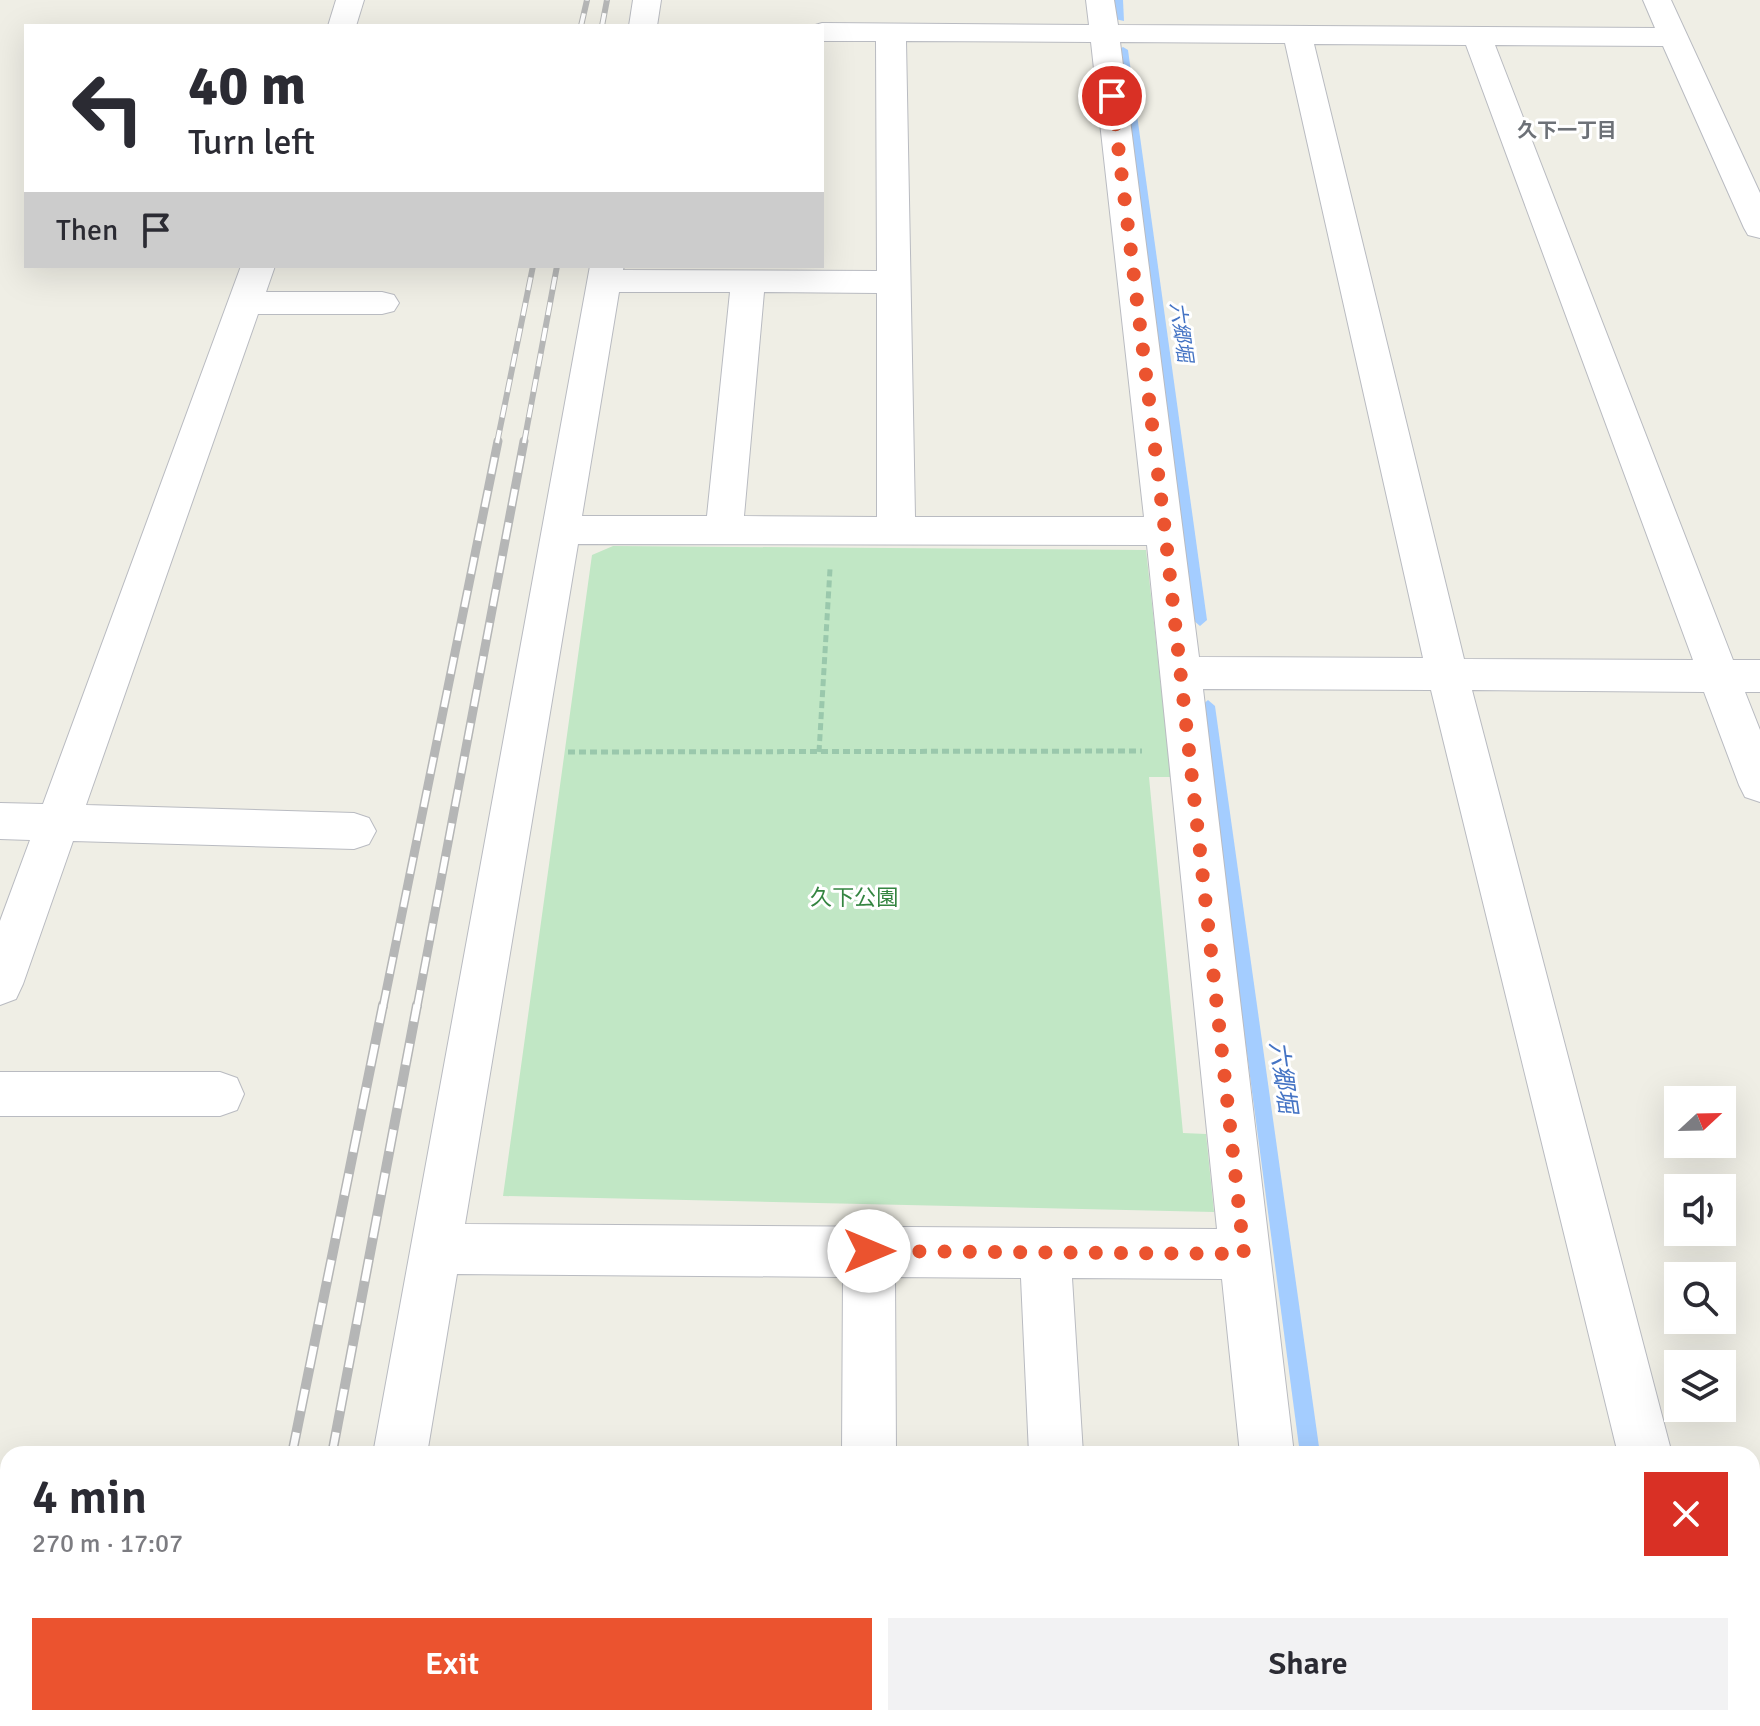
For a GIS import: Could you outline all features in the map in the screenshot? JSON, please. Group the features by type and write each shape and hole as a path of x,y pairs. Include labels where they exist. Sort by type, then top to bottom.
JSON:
{"street":[{"path":"343,24 350,0"},
{"path":"643,24 647,0"},
{"path":"1657,0 1760,228"},
{"path":"824,32 891,33 1102,17 1297,34 1674,37"},
{"path":"1102,17 1165,531 1266,1446"},
{"path":"891,33 896,531"},
{"path":"1297,34 1447,674 1643,1446"},
{"path":"1477,35 1740,676 1760,785"},
{"path":"0,984 257,268"},
{"path":"401,1446 606,274 748,282 894,282"},
{"path":"724,531 748,282"},
{"path":"244,303 382,303"},
{"path":"561,530 1165,531"},
{"path":"1180,673 1740,676"},
{"path":"0,821 354,831"},
{"path":"0,1094 220,1094"},
{"path":"436,1249 1244,1254"},
{"path":"869,1251 869,1446"},
{"path":"1045,1252 1056,1446"}],"path":[{"path":"819,752 830,573"},
{"path":"565,752 1151,751"}],"green space":[{"name":"久下公園","path":"613,546 1146,550 1171,777 1149,777 1183,1133 1206,1134 1214,1212 503,1196 592,555"}],"waterway":[{"name":"六郷堀","path":"1118,0 1120,19"},
{"name":"六郷堀","path":"1123,50 1200,620"},
{"name":"六郷堀","path":"1208,706 1309,1446"}],"railway":[{"path":"581,24 587,0"},
{"path":"602,24 607,0"},
{"path":"497,443 533,268"},
{"path":"524,443 557,268"},
{"path":"383,1007 498,441"},
{"path":"417,1007 524,441"},
{"path":"294,1446 383,1005"},
{"path":"334,1446 417,1005"}],"district":[{"name":"久下一丁目","path":"1567,130"}],"route":[{"path":"869,1251 1244,1254 1165,531 1112,96"}]}
